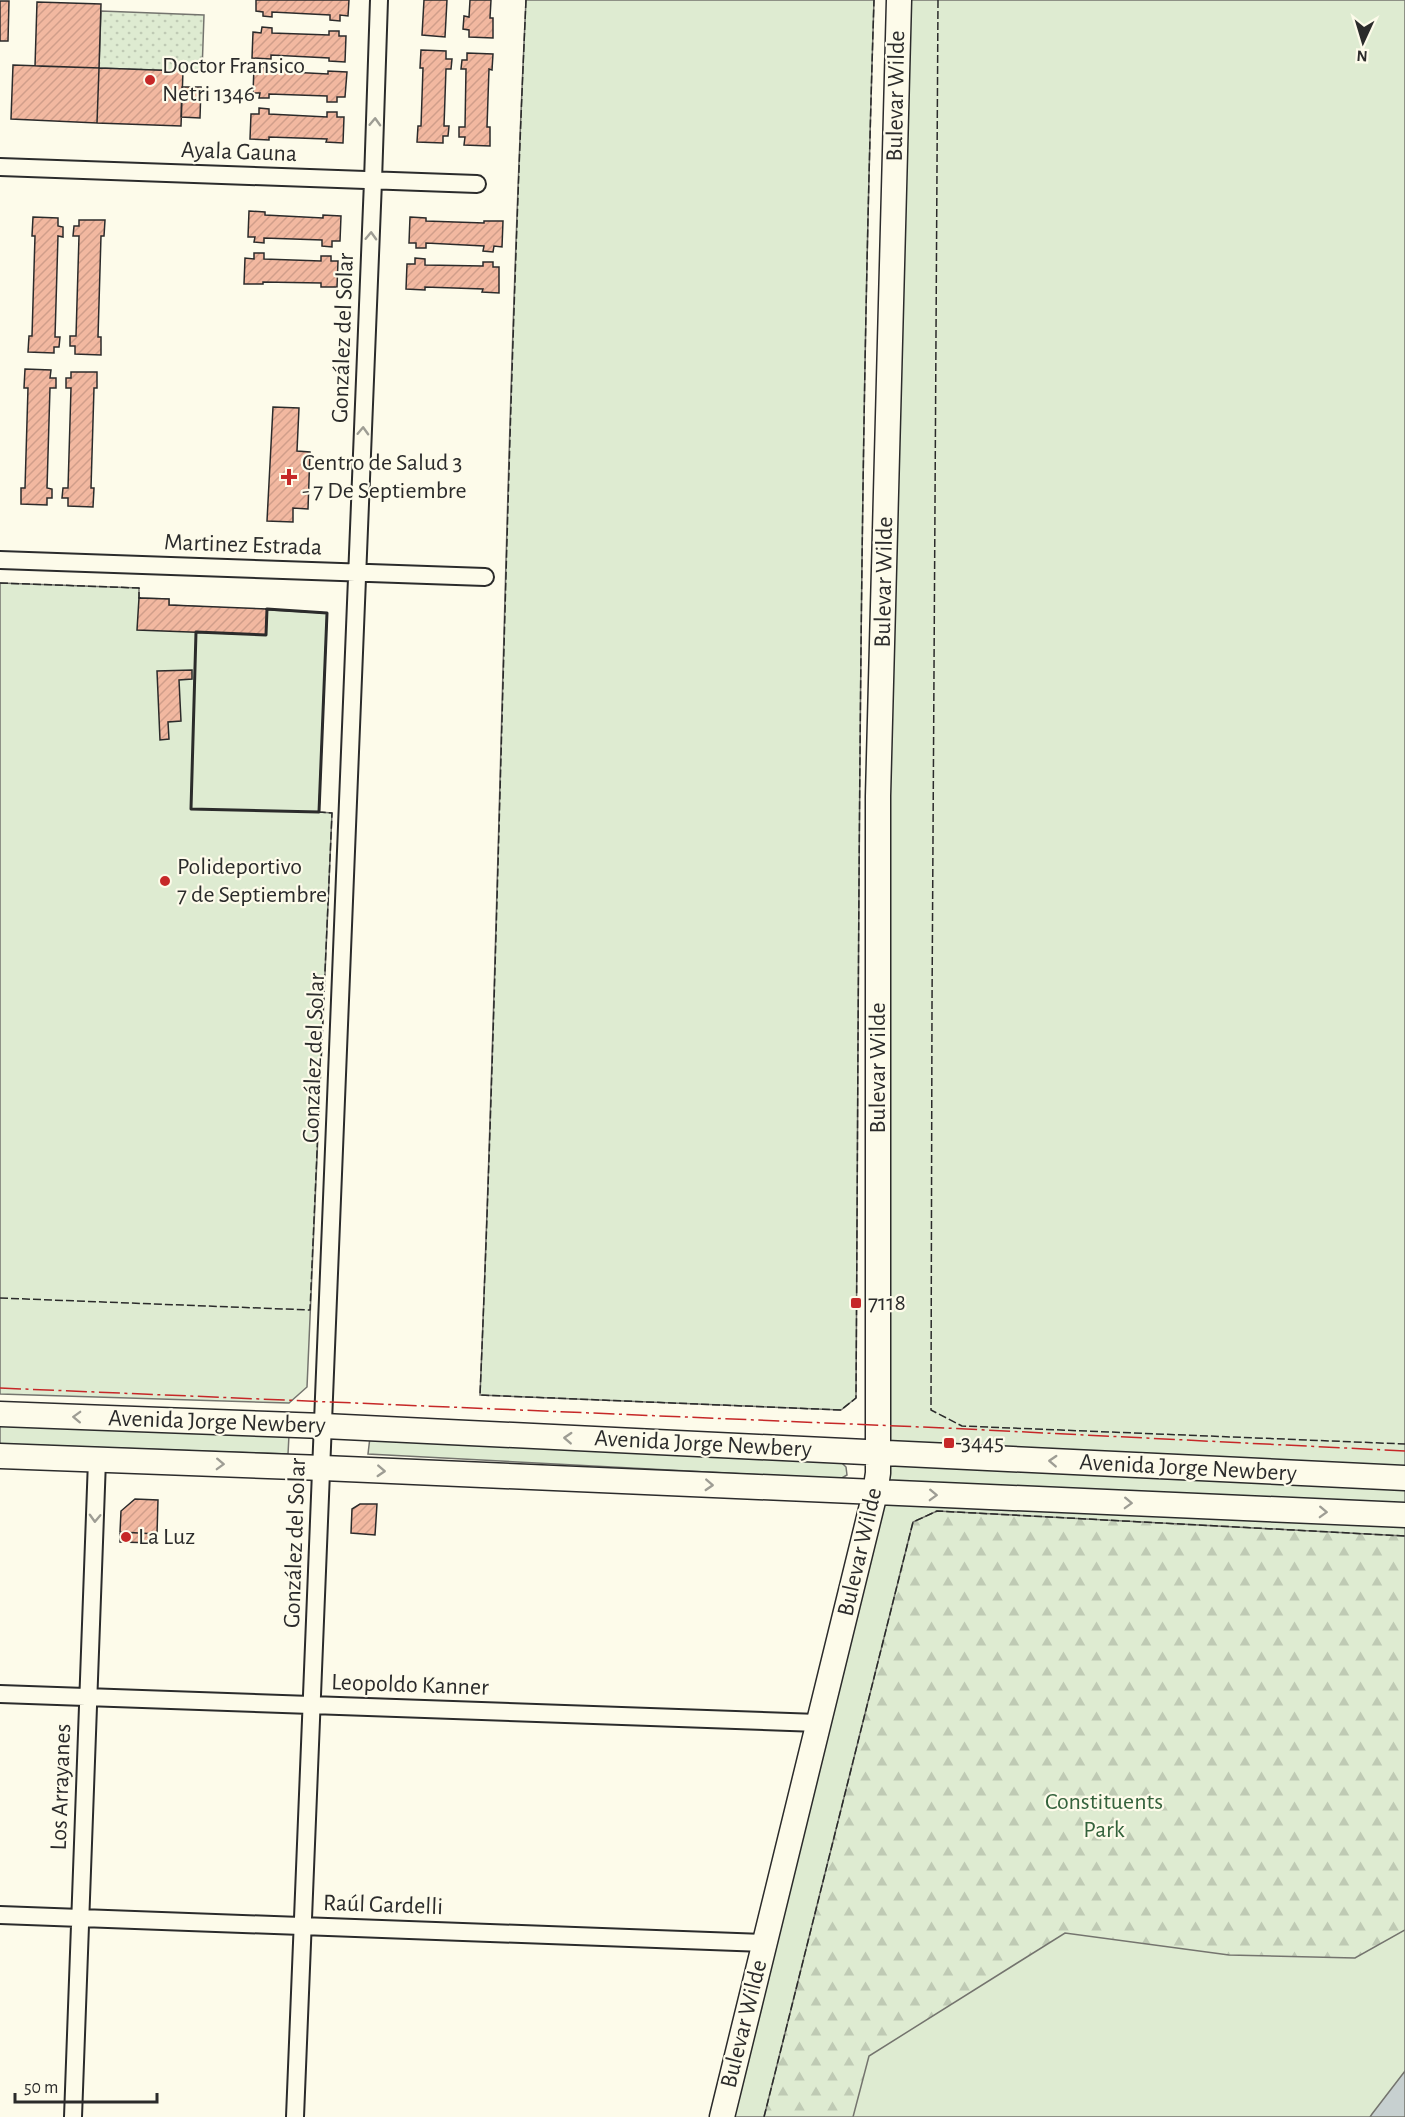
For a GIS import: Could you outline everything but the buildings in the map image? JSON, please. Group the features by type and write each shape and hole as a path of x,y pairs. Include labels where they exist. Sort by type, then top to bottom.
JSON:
{"main road":[{"name":"Bulevar Wilde","path":"722,2117 878,1473 878,796 899,0"},
{"name":"Avenida Jorge Newbery","path":"0,1414 324,1426 1405,1478"},
{"name":"Avenida Jorge Newbery","path":"0,1456 1405,1515"}],"street":[{"name":"González del Solar","path":"295,2117 323,1468 374,181 379,0"},
{"name":"Ayala Gauna","path":"0,167 477,184"},
{"name":"Martinez Estrada","path":"0,560 485,577"},
{"name":"Los Arrayanes","path":"73,2117 97,1460"},
{"name":"Leopoldo Kanner","path":"0,1694 818,1723"},
{"name":"Raúl Gardelli","path":"0,1915 764,1943"}],"green space":[{"path":"526,0 874,0 865,350 856,1398 841,1410 480,1395 493,1046 512,349"},
{"path":"899,0 1405,0 1405,2117 722,2117 875,1493"},
{"path":"101,11 204,15 202,72 99,68"},
{"name":"Polideportivo 7 de Septiembre","path":"0,583 139,588 139,598 169,599 169,605 327,613 319,812 332,813 307,1387 289,1403 0,1394"},
{"path":"0,1425 289,1435 288,1454 0,1444"},
{"path":"370,1437 841,1462 846,1467 847,1475 840,1479 368,1454"},
{"name":"Constituents Park","path":"937,1511 1405,1536 1405,1930 1355,1958 1229,1955 1065,1933 869,2056 853,2117 764,2117 913,1522"}],"shaded area":[{"path":"1405,2071 1405,2117 1370,2117 1372,2114"}],"fence":[{"path":"526,0 480,1395 841,1410 856,1398 865,350 874,0"},
{"path":"938,0 931,1410 962,1426 1405,1444"},
{"path":"0,583 139,588 139,598 142,598"},
{"path":"0,1298 310,1310 332,813 319,812 327,613 265,609"},
{"path":"764,2117 913,1522 937,1511 1405,1536"}],"wall":[{"path":"267,609 327,613 319,812 191,809 196,632 266,635 267,609"}],"power":[{"path":"0,1388 945,1428 1405,1451"}],"place":[{"name":"Doctor Fransico Netri 1346","path":"150,80"},
{"name":"Centro de Salud 3 - 7 De Septiembre","path":"289,477"},
{"name":"Polideportivo 7 de Septiembre","path":"165,881"},
{"name":"7118","path":"856,1303"},
{"name":"3445","path":"949,1443"},
{"name":"La Luz","path":"126,1537"}]}
